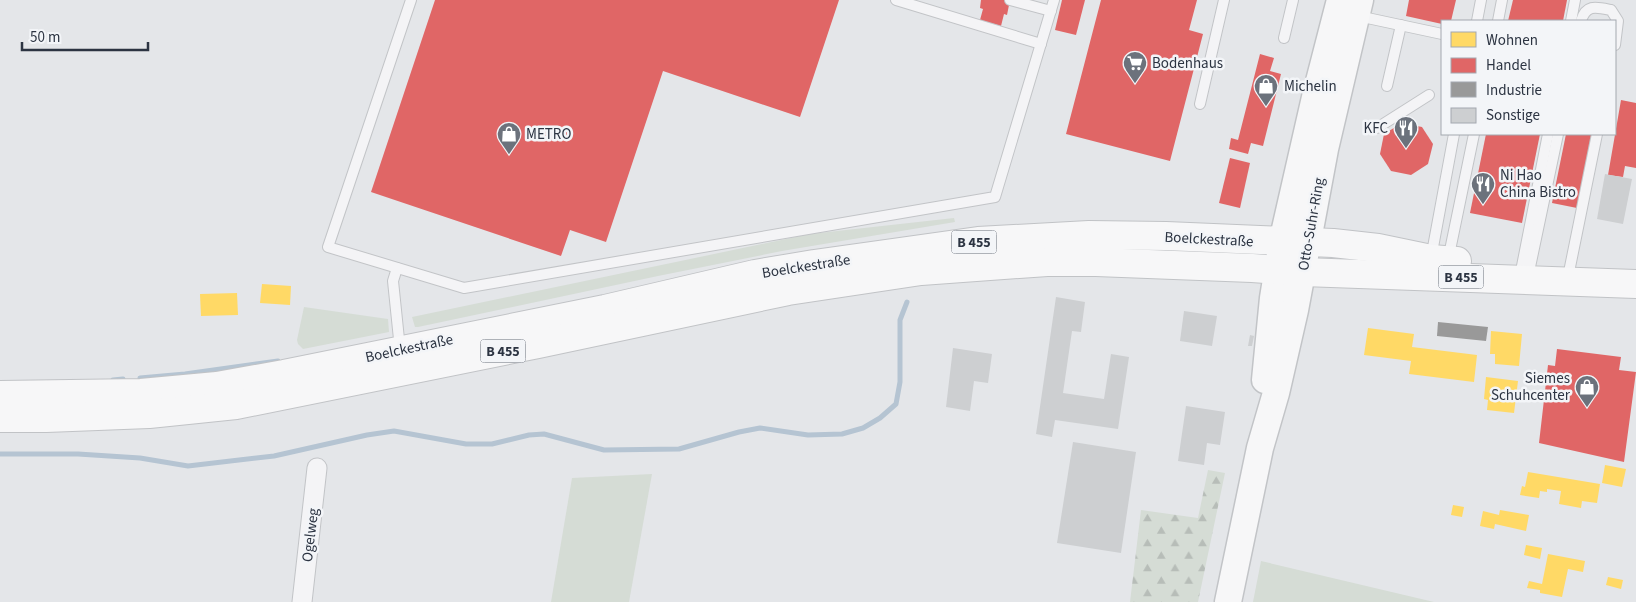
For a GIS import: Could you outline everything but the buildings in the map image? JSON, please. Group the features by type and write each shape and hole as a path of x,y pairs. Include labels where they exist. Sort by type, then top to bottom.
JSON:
{"main road":[{"name":"Boelckestraße","path":"0,395 141,393 217,386 605,308 755,274 978,241 1089,236 1166,236 1295,243 1333,243 1378,248 1439,260 1526,266 1627,283"},
{"name":"Boelckestraße","path":"0,418 149,414 236,405 510,350 788,291 921,271 1047,262 1096,262 1627,283"}],"street":[{"name":"Otto-Suhr-Ring","path":"1228,602 1260,448 1282,368 1290,271 1295,243 1325,149 1349,6"},
{"name":"Ogelweg","path":"302,602 317,468"}],"lane":[{"path":"412,0 328,248 464,288 995,198 1054,0"},
{"path":"896,0 1041,44"},
{"path":"1010,0 1051,12"},
{"path":"1200,104 1224,0"},
{"path":"1284,38 1293,0"},
{"path":"1476,20 1481,0"},
{"path":"1498,20 1502,0"},
{"path":"1570,20 1575,0"},
{"path":"1349,6 1400,25 1441,34"},
{"path":"1581,20 1588,10 1598,8 1611,10 1618,21 1616,37"},
{"path":"1387,86 1400,25"},
{"path":"1377,128 1429,95"},
{"path":"1439,260 1454,135"},
{"path":"1439,260 1474,135"},
{"path":"1526,266 1548,135"},
{"path":"1526,266 1558,135"},
{"path":"1569,272 1598,135"},
{"path":"397,268 393,281 400,350"}],"green space":[{"path":"954,218 955,222 782,251 418,327 415,327 412,317 810,234"},
{"path":"304,307 388,319 389,332 303,349 297,340"},
{"path":"1208,470 1225,473 1198,602 1130,602 1141,510 1198,518"},
{"path":"652,474 629,602 551,602 572,478"},
{"path":"1261,561 1434,602 1253,602"}],"waterway":[{"path":"0,454 78,454 140,458 188,466 274,456 367,435 394,431 466,444 492,444 529,435 544,434 604,450 679,449 760,428 808,435 842,434 863,428 880,418 896,404 900,382 900,320 907,302"},
{"path":"140,378 185,374 278,361"},
{"path":"113,380 123,379"}],"place":[{"name":"Bodenhaus","path":"1135,84"},
{"name":"Michelin","path":"1266,107"},
{"name":"KFC","path":"1406,149"},
{"name":"METRO","path":"509,155"},
{"name":"Ni Hao China Bistro","path":"1483,205"},
{"name":"Siemes Schuhcenter","path":"1587,408"}]}
